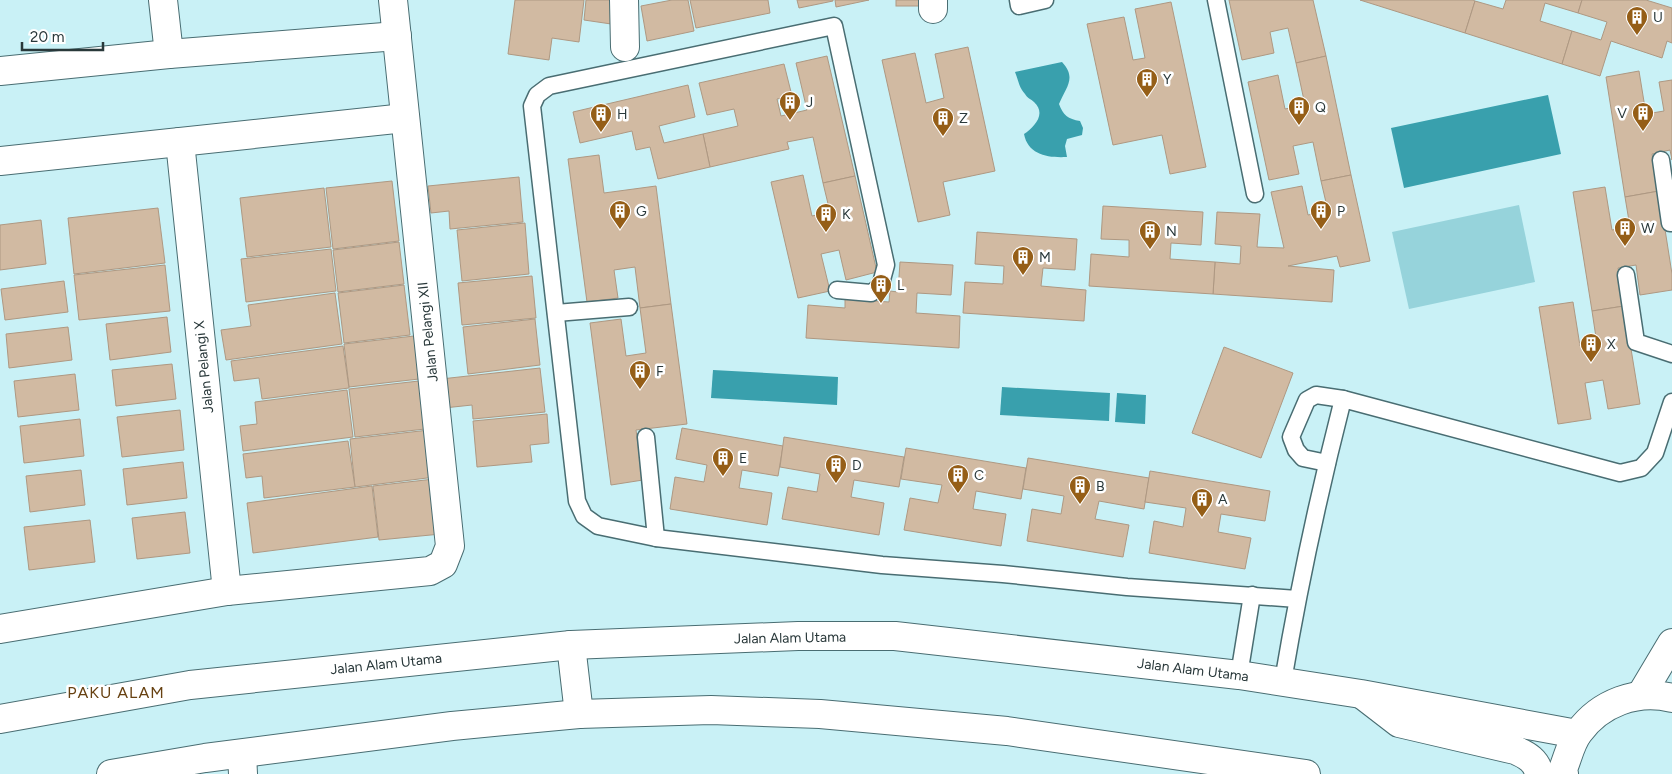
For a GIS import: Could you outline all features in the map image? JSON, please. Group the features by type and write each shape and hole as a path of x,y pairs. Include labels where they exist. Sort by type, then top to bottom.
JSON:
{"main road":[{"path":"163,0 169,54"},
{"name":"Jalan Pelangi XII","path":"227,591 430,571 443,564 450,546 393,0"},
{"path":"624,0 625,47"},
{"path":"0,71 169,54 397,36"},
{"path":"0,161 405,118"},
{"name":"Jalan Pelangi X","path":"180,142 227,591"},
{"path":"0,629 227,591"},
{"name":"Jalan Alam Utama","path":"0,719 190,684 571,645 798,636 895,636 1282,681 1577,734"},
{"path":"1641,695 1672,643"},
{"path":"571,645 579,714"},
{"path":"1361,694 1399,723 1516,750 1530,757 1539,770 1539,774"},
{"path":"1564,774 1563,768 1577,734 1594,714 1616,701 1641,695 1672,698"},
{"path":"111,774 243,764 452,726 579,714 711,710 820,714 1007,731 1306,774"}],"lane":[{"path":"1018,0 1019,6 1045,0"},
{"path":"1216,0 1255,194"},
{"path":"837,290 871,293 880,287 886,265 834,26 549,86 537,95 532,106 577,501 584,516 598,526 656,538 882,565 1003,574 1127,587 1297,599"},
{"path":"1661,160 1670,222 1672,223"},
{"path":"1626,275 1636,342 1672,354"},
{"path":"556,314 629,307"},
{"path":"1327,462 1303,458 1296,450 1291,437 1307,400 1316,395 1343,399 1620,473 1641,468 1655,453 1672,402"},
{"path":"1282,681 1297,599 1343,399"},
{"path":"646,438 656,538"},
{"path":"1239,675 1252,595"}],"shaded area":[{"path":"1062,62 1069,73 1069,83 1059,104 1064,114 1069,118 1080,121 1083,128 1082,135 1067,139 1065,146 1067,157 1053,157 1034,151 1026,141 1024,134 1038,120 1039,111 1034,102 1021,89 1015,72"},
{"path":"1548,95 1561,154 1404,188 1391,128"},
{"path":"1519,205 1535,282 1409,309 1392,232"},
{"path":"713,370 838,377 837,405 711,398"},
{"path":"1002,387 1110,393 1109,421 1000,415"},
{"path":"1117,393 1146,395 1145,424 1115,422"}],"building":[{"path":"515,0 584,0 579,42 552,38 549,60 508,54"},
{"path":"586,0 621,0 618,25 584,20"},
{"path":"672,0 688,0 694,31 647,41 641,6"},
{"path":"690,0 768,0 770,13 696,28"},
{"path":"797,0 833,0 833,1 799,8"},
{"path":"835,0 869,0 836,7"},
{"path":"896,0 927,0 927,6 896,6"},
{"path":"1229,0 1313,0 1326,56 1296,63 1288,28 1270,32 1274,53 1242,60"},
{"path":"1360,0 1473,0 1475,1 1465,33"},
{"path":"1506,0 1582,0 1578,13 1545,3 1540,21 1572,31 1562,64 1465,33 1475,1 1503,9"},
{"name":"U","path":"1582,0 1646,0 1672,8 1672,43 1667,41 1662,58 1611,41 1600,76 1562,64 1572,31 1601,40 1607,22 1578,13"},
{"name":"Y","path":"1171,2 1206,167 1170,174 1162,135 1113,145 1087,24 1124,17 1133,60 1145,58 1135,9"},
{"name":"Z","path":"968,47 995,171 943,182 950,215 918,222 882,60 915,53 926,103 944,98 935,54"},
{"name":"J","path":"827,56 855,176 823,183 813,137 787,142 789,149 710,167 703,134 738,126 734,109 707,115 699,83 784,64 792,96 777,99 781,116 807,110 796,63"},
{"name":"Q","path":"1326,56 1351,175 1321,181 1313,142 1293,146 1299,174 1269,180 1248,82 1278,75 1285,109 1305,105 1296,63"},
{"name":"V","path":"1639,71 1646,114 1664,111 1659,82 1672,80 1672,160 1670,150 1652,154 1659,191 1625,197 1606,77"},
{"name":"H","path":"688,85 695,117 659,126 664,143 703,134 710,167 658,179 650,147 636,150 632,131 580,143 573,112"},
{"name":"G","path":"599,155 604,193 656,186 671,304 640,308 635,267 614,270 618,298 587,302 568,159"},
{"name":"K","path":"803,175 812,216 830,212 823,183 855,176 877,272 846,280 839,250 821,254 830,291 798,298 771,182"},
{"name":"P","path":"1351,175 1370,261 1340,267 1337,256 1288,266 1334,270 1332,302 1213,294 1215,262 1240,264 1241,246 1215,244 1217,212 1260,214 1257,247 1284,248 1271,192 1302,186 1308,215 1328,211 1321,181"},
{"path":"519,177 523,222 450,229 449,211 431,213 428,186"},
{"path":"392,181 399,241 333,249 326,188"},
{"name":"W","path":"1605,187 1612,230 1630,227 1625,197 1659,191 1672,274 1672,290 1640,295 1636,265 1618,268 1624,306 1592,311 1573,192"},
{"path":"324,188 331,247 247,257 240,198"},
{"name":"N","path":"1103,206 1203,212 1201,245 1171,243 1170,259 1215,262 1213,294 1089,286 1091,254 1129,257 1129,240 1101,239"},
{"path":"158,208 165,263 74,274 68,218"},
{"path":"41,220 46,264 0,270 0,225"},
{"path":"525,223 529,274 462,281 457,230"},
{"name":"M","path":"977,232 1077,239 1075,270 1043,268 1041,286 1086,290 1084,321 963,313 965,282 1003,284 1004,266 975,264"},
{"path":"399,242 404,284 338,292 333,250"},
{"path":"331,249 336,291 246,302 241,259"},
{"name":"L","path":"900,262 953,265 951,295 917,293 916,313 960,316 959,348 806,338 808,305 845,308 845,299 889,302 890,291 898,292"},
{"path":"165,265 170,311 79,320 74,275"},
{"path":"532,276 536,318 462,325 458,283"},
{"path":"64,281 68,312 5,320 1,289"},
{"path":"404,285 410,335 344,343 338,293"},
{"path":"335,293 342,344 226,360 221,330 251,326 248,305"},
{"name":"X","path":"1573,302 1580,346 1597,344 1592,311 1624,306 1640,404 1608,409 1603,380 1585,383 1591,419 1558,424 1539,307"},
{"name":"F","path":"671,304 687,424 636,430 643,480 611,485 590,323 621,319 626,356 646,353 640,308"},
{"path":"167,317 171,352 110,360 106,324"},
{"path":"535,319 540,365 468,374 463,327"},
{"path":"68,327 72,360 9,368 6,334"},
{"path":"414,336 419,379 349,387 344,344"},
{"path":"343,346 349,388 262,399 259,378 234,381 231,361"},
{"path":"1224,347 1293,373 1261,458 1192,433"},
{"path":"172,364 176,399 116,406 112,370"},
{"path":"540,368 545,412 473,419 472,405 444,408 441,379"},
{"path":"75,374 79,410 18,417 14,381"},
{"path":"419,381 425,429 355,437 349,389"},
{"path":"347,390 353,437 243,451 240,426 257,424 255,402"},
{"path":"180,410 184,450 122,457 117,417"},
{"path":"547,414 549,443 530,445 532,462 477,467 473,421"},
{"path":"80,419 84,456 24,463 20,426"},
{"name":"E","path":"682,428 783,446 778,476 742,470 739,488 772,493 767,525 670,509 675,477 704,482 707,465 676,459"},
{"path":"429,430 435,477 355,487 350,439"},
{"name":"D","path":"784,437 904,457 899,487 854,480 851,497 884,503 879,535 782,519 788,487 817,492 820,474 780,467"},
{"path":"348,441 355,487 264,498 262,476 246,478 243,454"},
{"name":"C","path":"906,448 1026,468 1021,499 976,491 973,509 1006,514 1001,546 904,530 910,498 938,503 942,485 901,479"},
{"name":"B","path":"1028,458 1149,478 1144,509 1099,501 1095,519 1129,525 1123,557 1027,541 1032,509 1061,514 1064,496 1023,489"},
{"path":"183,462 187,498 127,505 123,469"},
{"path":"81,470 85,505 30,512 26,476"},
{"name":"A","path":"1150,471 1270,491 1265,521 1221,514 1218,532 1251,538 1245,569 1149,553 1154,521 1183,527 1186,508 1145,502"},
{"path":"434,479 441,534 379,540 373,486"},
{"path":"372,486 378,537 253,553 247,503"},
{"path":"185,512 190,553 137,559 132,518"},
{"path":"90,520 95,562 29,570 24,527"}],"place":[{"name":"U","path":"1637,36"},
{"name":"Y","path":"1147,98"},
{"name":"J","path":"790,121"},
{"name":"Q","path":"1299,126"},
{"name":"V","path":"1643,132"},
{"name":"H","path":"601,133"},
{"name":"Z","path":"943,137"},
{"name":"G","path":"620,230"},
{"name":"P","path":"1321,230"},
{"name":"K","path":"826,233"},
{"name":"W","path":"1625,247"},
{"name":"N","path":"1150,250"},
{"name":"M","path":"1023,276"},
{"name":"L","path":"881,304"},
{"name":"X","path":"1591,363"},
{"name":"F","path":"640,390"},
{"name":"E","path":"723,477"},
{"name":"D","path":"836,484"},
{"name":"C","path":"958,494"},
{"name":"B","path":"1080,505"},
{"name":"A","path":"1202,518"}],"district":[{"name":"PAKU ALAM","path":"116,692"}]}
